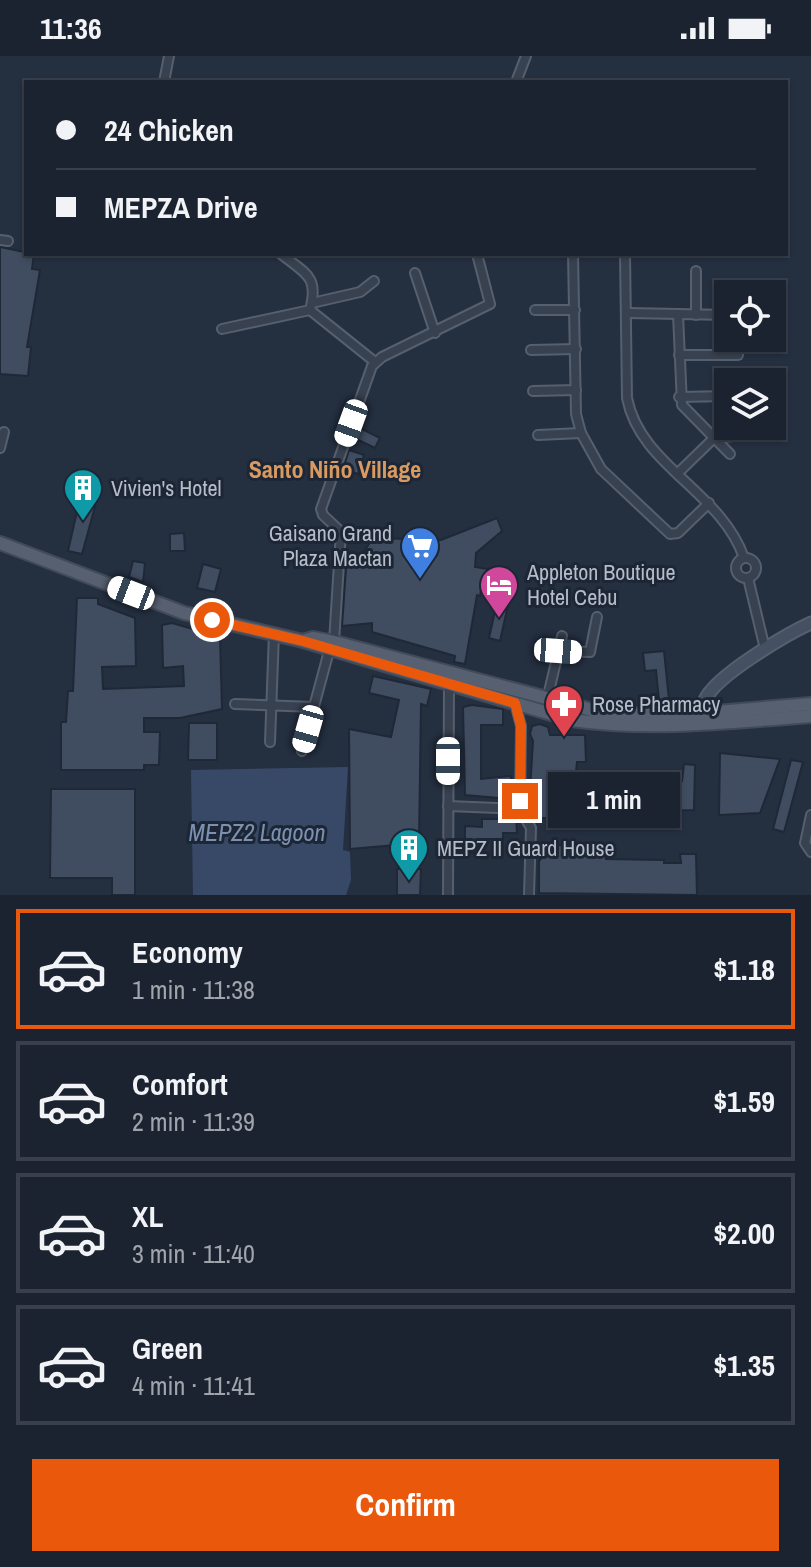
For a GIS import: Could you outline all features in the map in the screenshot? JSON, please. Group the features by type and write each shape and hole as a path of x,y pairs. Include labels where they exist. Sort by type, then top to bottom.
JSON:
{"main road":[{"path":"0,543 184,613 607,714 680,720"},
{"path":"332,647 572,720 607,725 811,716"},
{"path":"703,719 811,704"}],"street":[{"path":"164,80 169,56"},
{"path":"517,80 526,56"},
{"path":"284,256 311,278 315,288 311,306"},
{"path":"302,751 332,647 341,532 323,515 321,509 375,362 490,304 478,256"},
{"path":"573,256 576,414 581,433 601,469 670,534 678,533 709,503"},
{"path":"625,256 627,398 631,419 643,438 735,532 744,558"},
{"path":"696,271 696,315"},
{"path":"415,273 435,333"},
{"path":"222,329 360,292 374,281"},
{"path":"311,306 375,362"},
{"path":"535,310 575,310"},
{"path":"628,313 714,315"},
{"path":"678,314 679,397 682,405 714,438 678,473"},
{"path":"531,350 576,349"},
{"path":"679,355 738,355"},
{"path":"533,391 576,390"},
{"path":"679,397 714,396"},
{"path":"0,448 4,432"},
{"path":"538,435 581,433"},
{"path":"716,440 730,454"},
{"path":"748,578 756,572 756,566 753,560 744,558 738,562 736,572 748,578 769,646"},
{"path":"558,651 590,652 597,617"},
{"path":"703,719 704,703 715,687 769,646 811,623"},
{"path":"270,742 274,633"},
{"path":"547,700 562,636"},
{"path":"448,895 449,683"},
{"path":"515,703 521,726 520,809 531,828 529,895"},
{"path":"235,704 314,707"},
{"path":"521,726 536,709"},
{"path":"448,806 520,809"},
{"path":"811,815 805,843 811,852"}],"water":[{"name":"MEPZ2 Lagoon","path":"348,767 343,850 350,852 351,880 346,895 193,895 191,770"}],"building":[{"path":"0,247 24,252 24,256 34,256 32,269 40,270 27,347 31,347 28,376 0,374"},
{"path":"358,427 380,438 375,448 354,438"},
{"path":"349,450 364,455 358,474 343,469"},
{"name":"Vivien's Hotel","path":"99,492 82,554 68,551 81,494"},
{"name":"Gaisano Grand Plaza Mactan","path":"497,518 502,531 476,553 475,567 493,570 491,582 483,580 480,596 477,595 465,664 454,662 455,656 372,632 372,623 342,626 347,554 353,555 356,563 373,538 441,540"},
{"path":"184,533 185,551 170,551 170,534"},
{"path":"133,561 145,563 143,582 129,577"},
{"path":"203,564 221,569 215,592 197,588"},
{"name":"Appleton Boutique Hotel Cebu","path":"502,580 513,583 500,641 489,638"},
{"path":"77,598 98,598 98,604 135,618 136,666 102,667 103,689 184,686 183,666 163,668 162,625 172,623 220,637 222,709 180,718 144,718 144,732 160,732 159,765 144,765 144,770 61,770 61,722 66,722 68,691 73,691"},
{"path":"664,651 669,700 659,701 656,670 645,671 643,653"},
{"path":"373,676 431,689 427,706 421,704 419,843 350,849 349,729 391,737 399,700 369,693"},
{"path":"472,705 503,709 503,725 481,725 481,779 511,776 511,799 465,795 463,707"},
{"path":"189,723 217,723 217,760 188,760"},
{"path":"540,724 548,727 550,735 585,735 586,762 577,762 575,781 613,782 613,787 682,781 684,764 695,765 694,810 612,812 612,818 568,817 569,798 562,798 552,788 552,818 539,818 539,807 529,807 533,741 530,734 532,726"},
{"path":"720,753 780,759 760,813 719,815"},
{"path":"791,760 803,762 784,832 773,829"},
{"path":"51,789 135,789 135,895 112,895 112,878 50,878"},
{"path":"504,816 516,816 517,833 503,833 503,839 480,839 479,853 465,853 465,826 482,827 482,819 504,819"},
{"path":"552,845 606,846 606,859 664,860 664,863 681,863 680,854 696,854 697,895 539,893 539,861"},
{"name":"MEPZ II Guard House","path":"397,869 421,869 420,895 397,895"}],"place":[{"name":"Vivien's Hotel","path":"83,522"},
{"name":"Gaisano Grand Plaza Mactan","path":"420,580"},
{"name":"Appleton Boutique Hotel Cebu","path":"499,619"},
{"name":"Rose Pharmacy","path":"564,738"},
{"name":"MEPZ II Guard House","path":"409,882"}],"district":[{"name":"Santo Niño Village","path":"335,469"}],"route":[{"path":"212,620 274,633 515,703 521,726 520,801"}]}
